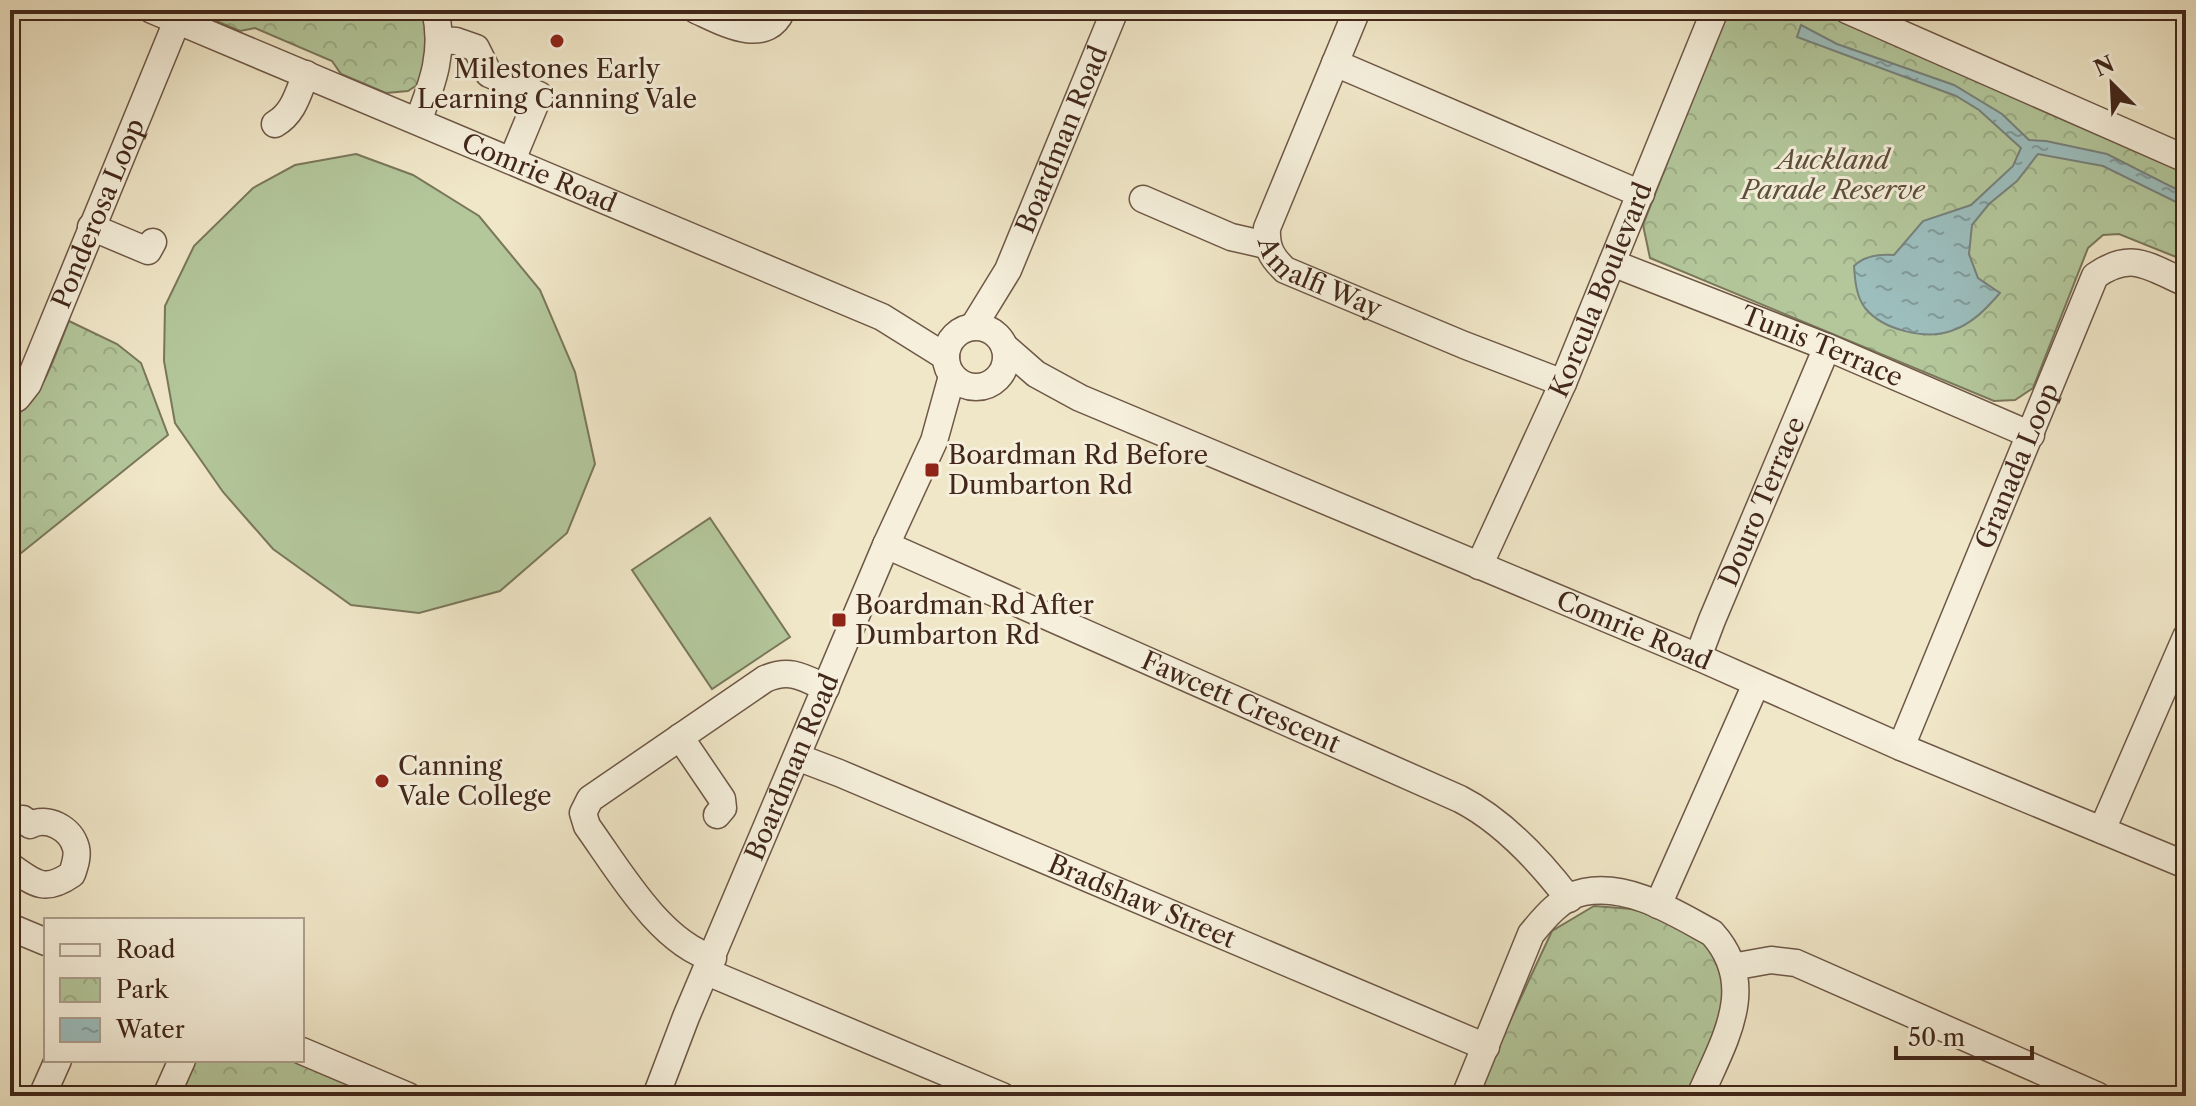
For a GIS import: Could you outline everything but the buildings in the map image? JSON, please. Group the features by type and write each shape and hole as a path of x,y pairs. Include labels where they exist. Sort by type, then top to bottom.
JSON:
{"street":[{"name":"Comrie Road","path":"152,10 882,317 966,360 1080,398 2186,865"},
{"path":"418,121 438,61 435,10"},
{"path":"696,10 745,30 763,29 780,16 782,10"},
{"name":"Boardman Road","path":"656,1096 686,1017 886,545 1008,270 1115,10"},
{"name":"Amalfi Way","path":"1357,10 1267,228 1266,245 1273,259 1285,270 1563,383"},
{"name":"Korcula Boulevard","path":"1479,566 1563,383 1715,10"},
{"path":"1847,10 2186,159"},
{"name":"Ponderosa Loop","path":"10,401 17,398 28,384 177,21"},
{"path":"439,40 456,41 476,48 489,74 539,95 512,160"},
{"path":"1335,63 1641,194"},
{"path":"275,124 285,118 293,107 306,74"},
{"path":"1143,199 1231,237 1266,245"},
{"path":"91,227 148,251 153,242"},
{"name":"Granada Loop","path":"1901,747 2095,276 2114,263 2138,262 2186,283"},
{"name":"Tunis Terrace","path":"1612,263 1827,347 2031,435"},
{"name":"Boardman Road","path":"966,360 1005,365 997,322 1008,270"},
{"path":"966,360 983,327 1002,342"},
{"name":"Comrie Road","path":"1002,342 1036,374 1080,398"},
{"name":"Douro Terrace","path":"1698,657 1827,347"},
{"name":"Fawcett Crescent","path":"886,545 1473,805 1530,852 1569,899"},
{"path":"2102,830 2186,637"},
{"path":"826,688 794,674 780,672 765,679 590,799 583,813 587,826 601,835 630,876 653,919 702,955 710,965 1002,1096"},
{"path":"1658,905 1756,684"},
{"path":"680,737 695,770 722,799 723,808 717,815"},
{"name":"Bradshaw Street","path":"797,757 1486,1047"},
{"path":"49,821 71,837 75,847 76,860 72,874 46,886 31,881 10,864 27,822 49,821"},
{"path":"1465,1096 1531,934 1545,916 1569,899 1583,892 1617,891 1658,905 1712,933 1732,967 1737,992 1731,1023 1700,1096"},
{"path":"10,927 44,941"},
{"path":"1732,967 1771,960 1796,963 2098,1096"},
{"path":"304,1052 408,1096"},
{"path":"42,1096 57,1062"},
{"path":"166,1096 181,1062"}],"green space":[{"path":"190,10 426,10 430,34 420,83 408,91 386,93 341,74 332,61 255,28 240,31"},
{"name":"Auckland Parade Reserve","path":"1727,10 1831,10 1836,16 2186,168 2186,261 2119,234 2103,235 2088,248 2033,388 2015,400 1994,401 1650,258 1643,225"},
{"path":"356,154 413,175 479,216 540,290 575,372 595,464 567,533 500,591 419,613 351,605 273,549 223,492 175,423 164,361 165,306 194,246 253,188 295,165"},
{"path":"69,321 117,344 141,363 168,435 10,562 10,417 21,412 39,391"},
{"path":"710,518 790,637 712,689 632,570"},
{"path":"1594,906 1671,912 1721,942 1738,987 1694,1096 1478,1096 1552,931"},
{"path":"188,1062 304,1062 383,1096 174,1096"}],"water":[{"path":"1801,25 1837,44 1954,85 2002,114 2029,140 2107,154 2186,194 2186,207 2103,166 2038,154 2017,181 1989,204 1972,225 1969,254 1978,278 2000,293 1972,320 1951,331 1917,333 1882,322 1862,303 1856,288 1854,266 1873,256 1894,255 1923,221 1971,205 2013,166 2021,148 1979,110 1956,96 1797,37"}],"place":[{"name":"Milestones Early Learning Canning Vale","path":"557,41"},
{"name":"Boardman Rd Before Dumbarton Rd","path":"932,470"},
{"name":"Boardman Rd After Dumbarton Rd","path":"839,620"},
{"name":"Canning Vale College","path":"382,781"}]}
